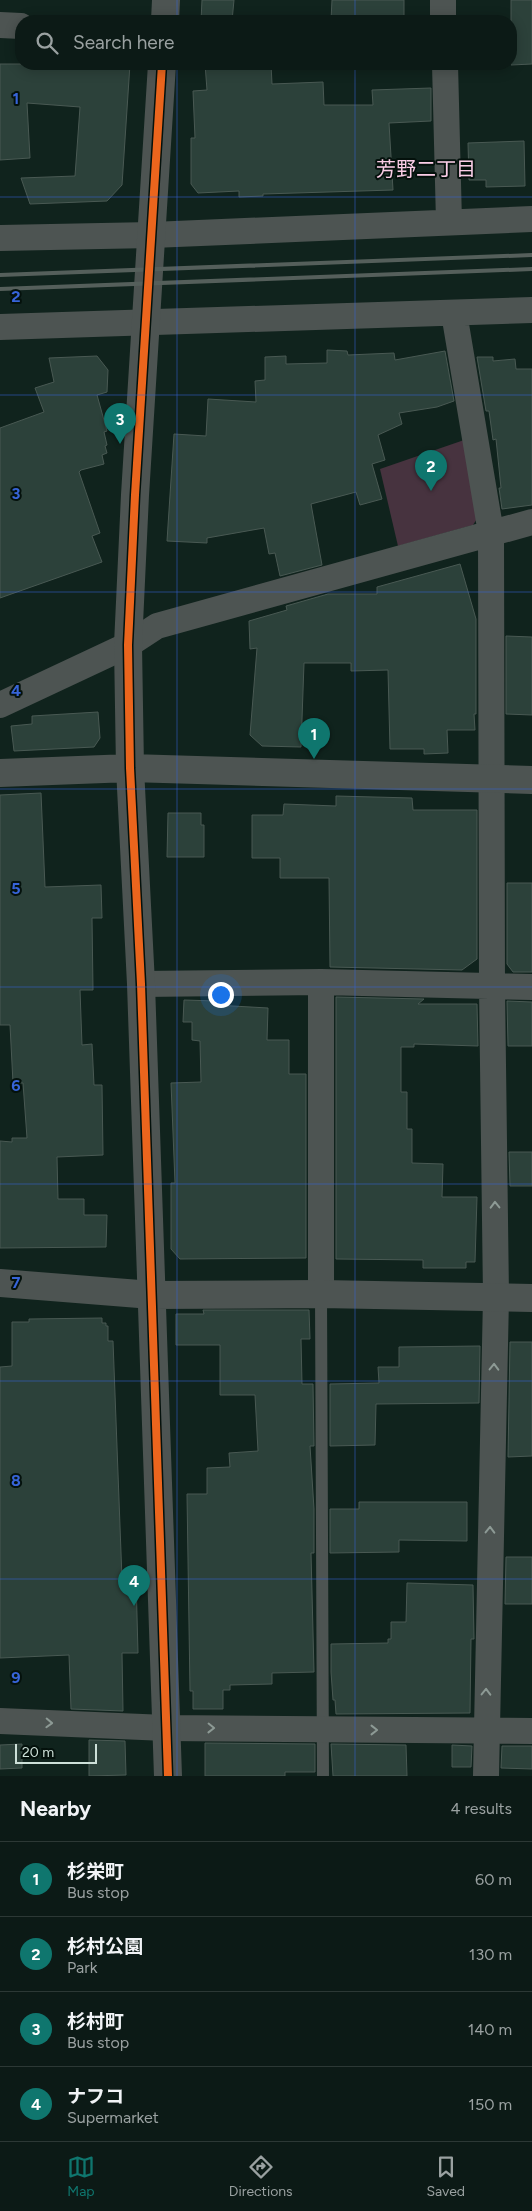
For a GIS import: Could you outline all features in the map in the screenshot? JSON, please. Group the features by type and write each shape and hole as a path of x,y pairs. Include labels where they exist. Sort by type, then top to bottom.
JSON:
{"street":[{"path":"165,15 166,0"},
{"path":"443,0 443,15"},
{"path":"0,25 15,26"},
{"path":"162,70 128,645 130,768 141,984 168,1776"},
{"path":"445,70 449,222"},
{"path":"0,238 152,235 532,219"},
{"path":"0,327 532,310"},
{"path":"454,313 491,532 492,987 496,1297 486,1776"},
{"path":"0,705 128,645 156,626 532,522"},
{"path":"0,773 130,768 532,780"},
{"path":"141,984 320,982 532,987"},
{"path":"320,982 321,1294"},
{"path":"0,1283 152,1295 321,1294 532,1298"},
{"path":"0,1721 166,1728 532,1731"}],"lane":[{"path":"321,1294 323,1776"}],"shaded area":[{"path":"467,439 480,514 473,525 398,546 380,469"}],"building":[{"path":"202,0 234,0 233,15 201,15"},
{"path":"332,0 404,0 404,15 331,15"},
{"path":"511,0 532,0 532,64 517,65 517,15 511,15"},
{"path":"0,64 15,64 15,70 130,70 122,185 107,201 30,204 21,178 75,176 80,107 27,103 30,158 0,160"},
{"path":"205,70 271,70 272,84 323,82 324,105 373,105 372,90 431,88 431,121 389,123 393,190 263,194 263,196 239,197 239,191 198,193 191,184 191,138 195,138 193,91 207,90"},
{"path":"524,141 525,186 486,187 486,180 469,180 468,143"},
{"path":"327,350 347,351 348,355 394,353 395,360 445,351 454,401 437,407 399,413 402,424 378,435 385,460 372,464 382,499 360,505 356,492 311,504 322,565 280,576 275,553 269,554 264,528 207,538 207,543 167,541 174,434 206,436 208,399 256,402 255,381 265,380 265,357 286,356 286,364 327,363"},
{"path":"97,356 108,370 107,392 97,395 107,431 104,432 107,453 102,455 104,464 79,472 100,533 92,536 102,562 0,598 0,428 44,412 35,388 54,382 49,358"},
{"path":"477,357 493,357 493,361 515,359 516,369 532,369 532,505 502,509 496,439 493,440 489,411 486,411"},
{"path":"460,564 476,619 475,730 447,730 448,753 424,754 424,749 390,749 388,670 351,671 351,663 304,663 301,747 262,746 250,735 257,648 250,649 249,621 287,610 286,606 328,594 377,594 377,587"},
{"path":"506,636 532,637 532,715 506,714"},
{"path":"98,712 100,738 94,747 14,751 11,726 32,724 32,716"},
{"path":"41,793 45,887 101,885 102,918 92,918 93,990 80,990 82,1045 92,1044 94,1085 102,1085 103,1155 57,1157 58,1199 84,1199 84,1215 107,1215 106,1247 0,1248 0,1141 12,1142 12,1138 27,1138 23,1083 13,1083 10,1025 0,1025 0,795"},
{"path":"336,796 412,798 413,810 477,810 477,959 462,970 330,967 329,878 280,878 280,858 252,858 252,815 283,815 284,804 336,806"},
{"path":"168,813 201,813 201,825 204,825 204,857 167,857"},
{"path":"507,883 532,883 532,972 513,972 507,964"},
{"path":"336,997 424,999 418,1004 477,1004 478,1046 414,1044 414,1047 401,1047 401,1092 407,1092 407,1129 412,1129 412,1163 443,1164 442,1197 477,1197 475,1262 466,1262 466,1268 423,1268 423,1260 336,1259"},
{"path":"184,1000 216,1001 215,1005 268,1008 267,1040 289,1040 289,1074 306,1074 306,1258 180,1259 171,1249 171,1183 175,1183 171,1083 201,1082 200,1041 192,1040 192,1022 183,1022"},
{"path":"507,1001 532,1002 532,1046 508,1046"},
{"path":"509,1152 532,1152 532,1186 510,1186"},
{"path":"203,1310 309,1310 310,1339 301,1339 302,1384 313,1384 314,1446 310,1446 314,1509 314,1553 311,1553 314,1672 272,1673 272,1684 230,1685 230,1690 223,1690 223,1709 193,1709 193,1691 190,1691 187,1494 207,1494 207,1468 230,1467 229,1453 258,1451 255,1395 220,1395 220,1345 176,1345 176,1314 204,1314"},
{"path":"102,1318 102,1323 106,1323 106,1326 108,1326 108,1341 113,1341 122,1579 136,1579 138,1653 122,1653 123,1711 71,1709 69,1655 0,1658 0,1367 12,1366 12,1322 29,1322 29,1319"},
{"path":"510,1342 532,1342 532,1456 508,1457"},
{"path":"480,1346 479,1403 376,1404 375,1445 330,1446 330,1384 379,1383 378,1367 399,1367 399,1347"},
{"path":"359,1502 467,1502 467,1541 399,1540 399,1552 330,1553 330,1509 359,1509"},
{"path":"506,1557 532,1557 532,1604 505,1604"},
{"path":"407,1583 473,1585 474,1639 471,1639 470,1713 336,1714 331,1672 331,1644 388,1643 388,1639 391,1639 391,1622 406,1622"},
{"path":"89,1740 125,1741 126,1775 89,1776"},
{"path":"205,1743 315,1744 315,1772 285,1772 285,1776 205,1776"},
{"path":"22,1744 22,1768 0,1769 0,1745"},
{"path":"331,1744 406,1745 407,1776 333,1776"},
{"path":"452,1745 472,1746 471,1767 452,1767"},
{"path":"502,1746 532,1746 532,1769 501,1768"}],"railway":[{"path":"0,275 532,255"},
{"path":"0,289 532,269"}],"cycle path":[{"path":"162,70 135,495 128,645 130,768 141,984 168,1776"}],"place":[{"name":"杉村町","path":"120,444"},
{"name":"杉村公園","path":"431,491"},
{"name":"杉栄町","path":"314,759"},
{"name":"ナフコ","path":"134,1606"}],"district":[{"name":"芳野二丁目","path":"426,169"}]}
